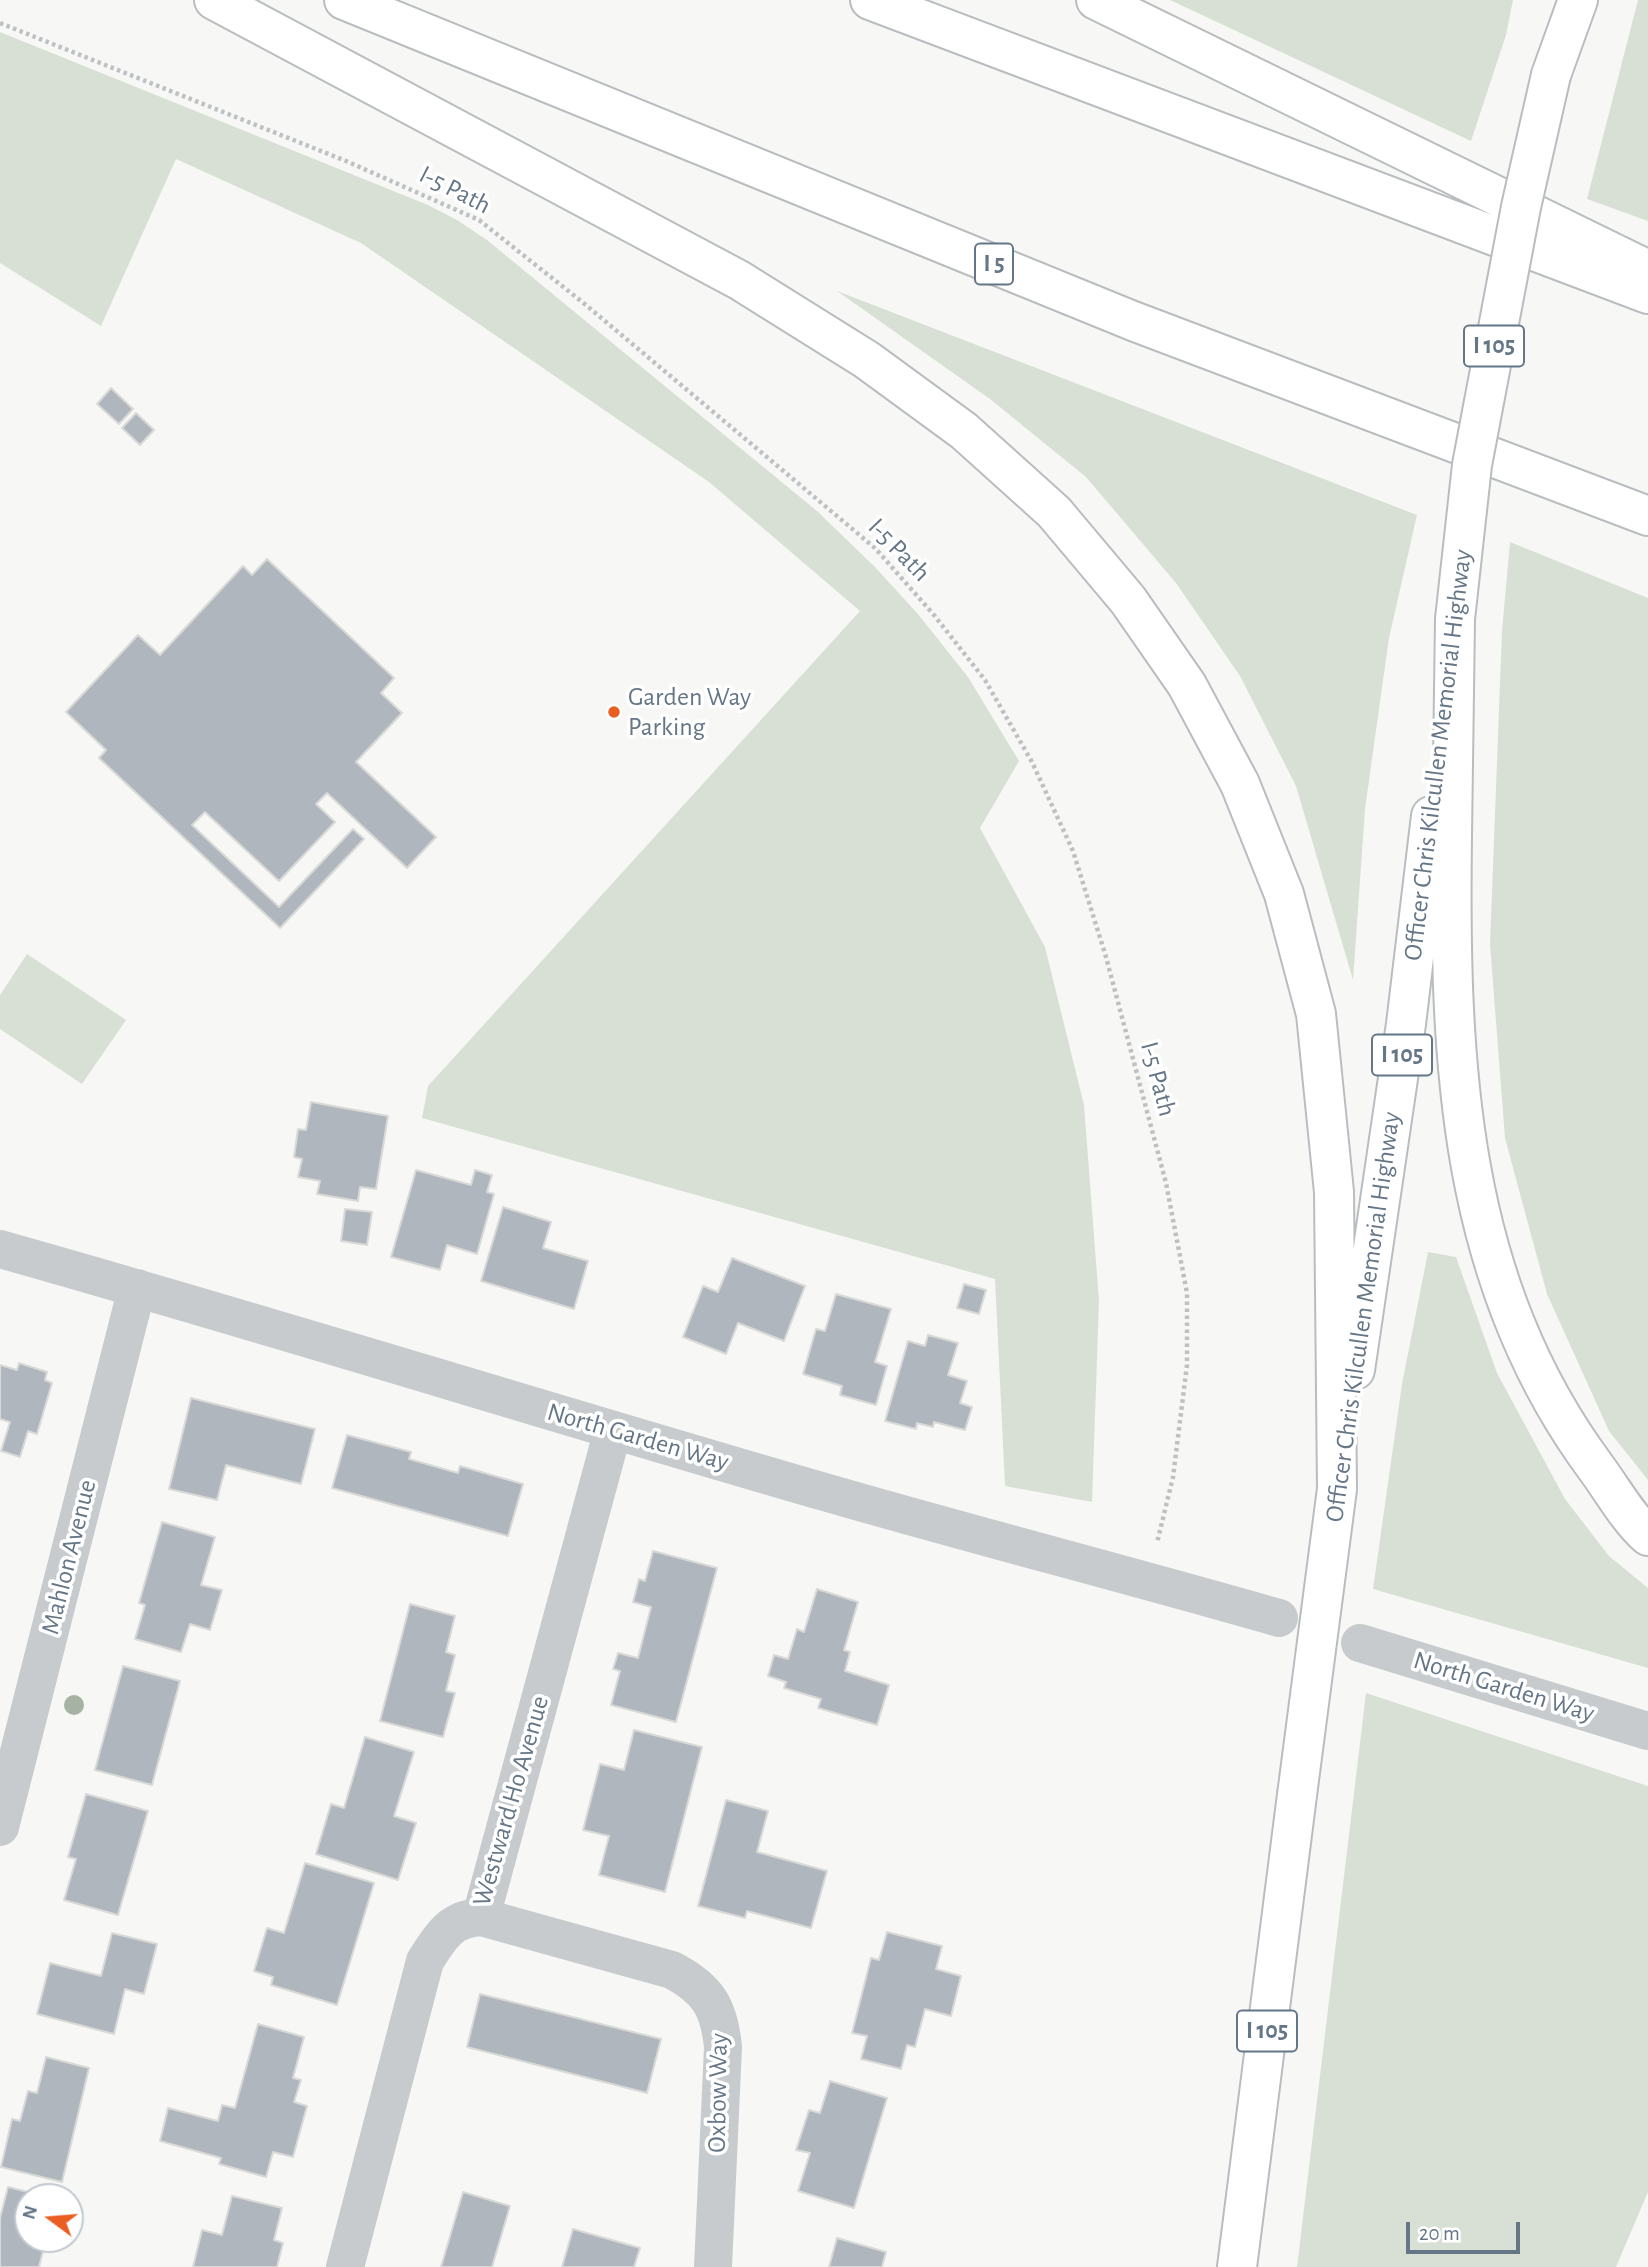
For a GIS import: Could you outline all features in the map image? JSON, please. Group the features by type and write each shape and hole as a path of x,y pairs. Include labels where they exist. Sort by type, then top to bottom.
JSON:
{"highway":[{"path":"214,0 739,280 867,359 964,431 1054,512 1128,600 1187,685 1240,784 1284,894 1316,1014 1334,1192 1337,1489"},
{"name":"I 5","path":"344,0 1133,321 1648,516"},
{"path":"870,0 1648,294"},
{"path":"1096,0 1648,270"},
{"path":"1551,75 1556,0"},
{"name":"Officer Chris Kilcullen Memorial Highway","path":"1237,2267 1337,1489 1406,1024 1472,466 1521,207 1551,75 1578,0"},
{"path":"1455,619 1451,944 1462,1119 1475,1189 1496,1271 1523,1345 1578,1444 1648,1536"}],"street":[{"name":"North Garden Way","path":"0,1249 830,1494 1279,1618"},
{"name":"Mahlon Avenue","path":"0,1827 137,1288"},
{"name":"Westward Ho Avenue","path":"345,2267 425,1961 442,1935 454,1924 466,1917 481,1917 613,1430"},
{"name":"North Garden Way","path":"1360,1643 1648,1731"},
{"name":"Oxbow Way","path":"481,1917 672,1970 689,1979 715,2006 721,2025 723,2048 713,2267"}],"path":[{"name":"I-5 Path","path":"0,23 358,167 480,220 586,305 876,548 985,680 1032,762 1073,850 1107,957 1166,1183 1187,1293 1187,1365 1173,1477 1158,1538"}],"shaded area":[{"path":"1170,0 1513,0 1506,35 1471,141"},
{"path":"1638,0 1648,0 1648,221 1587,199"},
{"path":"0,32 428,205 457,220 487,240 817,511 875,567 918,614 968,677 1019,761 980,828 1045,947 1084,1105 1099,1301 1092,1502 1005,1486 995,1279 422,1118 428,1086 860,611 709,482 361,243 176,159 101,326 0,263"},
{"path":"837,291 1417,515 1389,638 1365,809 1353,980 1296,786 1240,676 1176,583 1086,477 990,399"},
{"path":"1510,542 1648,598 1648,1480 1609,1431 1547,1294 1505,1138 1490,944 1502,631"},
{"path":"27,954 126,1020 82,1084 0,1029 0,995"},
{"path":"1428,1252 1456,1257 1497,1373 1565,1499 1609,1556 1648,1588 1648,1668 1373,1589 1402,1384"},
{"path":"1366,1693 1648,1786 1648,2192 1616,2267 1297,2267"}],"building":[{"path":"111,388 133,409 119,424 97,404"},
{"path":"136,413 154,430 140,445 122,428"},
{"path":"267,559 394,678 381,693 402,713 356,762 436,837 407,868 327,793 316,804 335,822 279,881 205,812 192,825 279,907 353,829 364,839 280,928 99,758 106,750 66,712 138,635 160,655 243,566 252,575"},
{"path":"311,1102 388,1116 376,1189 360,1187 358,1201 317,1194 320,1181 298,1177 302,1159 294,1157 298,1129 306,1130"},
{"path":"416,1170 471,1185 475,1170 492,1175 487,1192 494,1194 477,1254 447,1245 440,1270 391,1257"},
{"path":"503,1207 551,1222 543,1248 588,1261 574,1309 481,1281"},
{"path":"345,1209 372,1212 367,1245 341,1241"},
{"path":"732,1258 805,1286 784,1341 738,1323 726,1354 683,1337 703,1286 718,1292"},
{"path":"964,1284 986,1290 979,1314 957,1308"},
{"path":"836,1294 891,1309 875,1362 887,1366 876,1405 840,1395 842,1386 803,1374 816,1329 825,1331"},
{"path":"928,1335 958,1343 948,1375 967,1381 960,1403 972,1407 965,1430 934,1422 933,1427 917,1423 916,1429 885,1421 908,1341 925,1346"},
{"path":"19,1363 47,1372 45,1380 52,1383 37,1434 28,1431 20,1457 1,1451 10,1422 0,1419 0,1365 17,1370"},
{"path":"191,1398 315,1429 301,1484 226,1465 217,1500 169,1489"},
{"path":"347,1435 411,1452 409,1459 458,1473 460,1466 523,1484 508,1536 332,1488"},
{"path":"162,1522 215,1537 201,1585 222,1590 210,1630 190,1624 181,1652 135,1639 145,1605 139,1603"},
{"path":"653,1551 717,1568 676,1722 611,1705 620,1671 613,1669 618,1653 638,1658 651,1607 633,1602 639,1579 645,1581"},
{"path":"817,1589 858,1602 844,1650 850,1652 845,1671 889,1685 877,1725 818,1708 821,1699 784,1688 786,1682 768,1676 774,1655 788,1659 797,1629 804,1632"},
{"path":"410,1604 455,1616 446,1652 455,1655 446,1691 455,1693 443,1737 380,1721"},
{"path":"123,1666 180,1681 152,1785 95,1770"},
{"path":"634,1730 702,1747 665,1892 599,1875 609,1836 583,1830 600,1764 624,1770"},
{"path":"365,1737 414,1752 394,1816 416,1823 398,1880 316,1854 331,1804 344,1808"},
{"path":"86,1794 148,1811 118,1915 64,1900 76,1859 68,1857"},
{"path":"726,1800 768,1811 757,1852 827,1871 811,1928 747,1911 745,1918 698,1906"},
{"path":"305,1863 374,1883 337,2005 271,1985 273,1977 254,1971 267,1928 284,1933"},
{"path":"887,1932 942,1946 936,1969 961,1976 951,2016 925,2009 915,2047 907,2045 901,2069 861,2059 867,2036 852,2033 871,1958 879,1960"},
{"path":"112,1933 157,1944 144,1994 125,1989 114,2034 37,2014 50,1963 101,1976"},
{"path":"480,1994 661,2039 647,2093 467,2047"},
{"path":"258,2024 304,2037 293,2078 301,2080 294,2102 307,2106 293,2157 273,2152 266,2177 219,2164 221,2158 160,2141 168,2108 218,2121 222,2105 235,2108"},
{"path":"46,2057 89,2068 62,2182 1,2167 12,2119 20,2121 28,2091 37,2093"},
{"path":"830,2081 887,2098 854,2208 798,2191 810,2153 796,2150 809,2110 820,2113"},
{"path":"8,2187 14,2188 14,2253 42,2253 39,2267 0,2267 0,2218"},
{"path":"463,2192 510,2206 492,2267 441,2267"},
{"path":"232,2196 282,2208 274,2240 283,2243 277,2267 193,2267 202,2230 222,2235"},
{"path":"573,2229 640,2248 634,2267 562,2267"},
{"path":"837,2238 886,2252 882,2267 829,2267"}],"place":[{"name":"Garden Way Parking","path":"614,712"}]}
